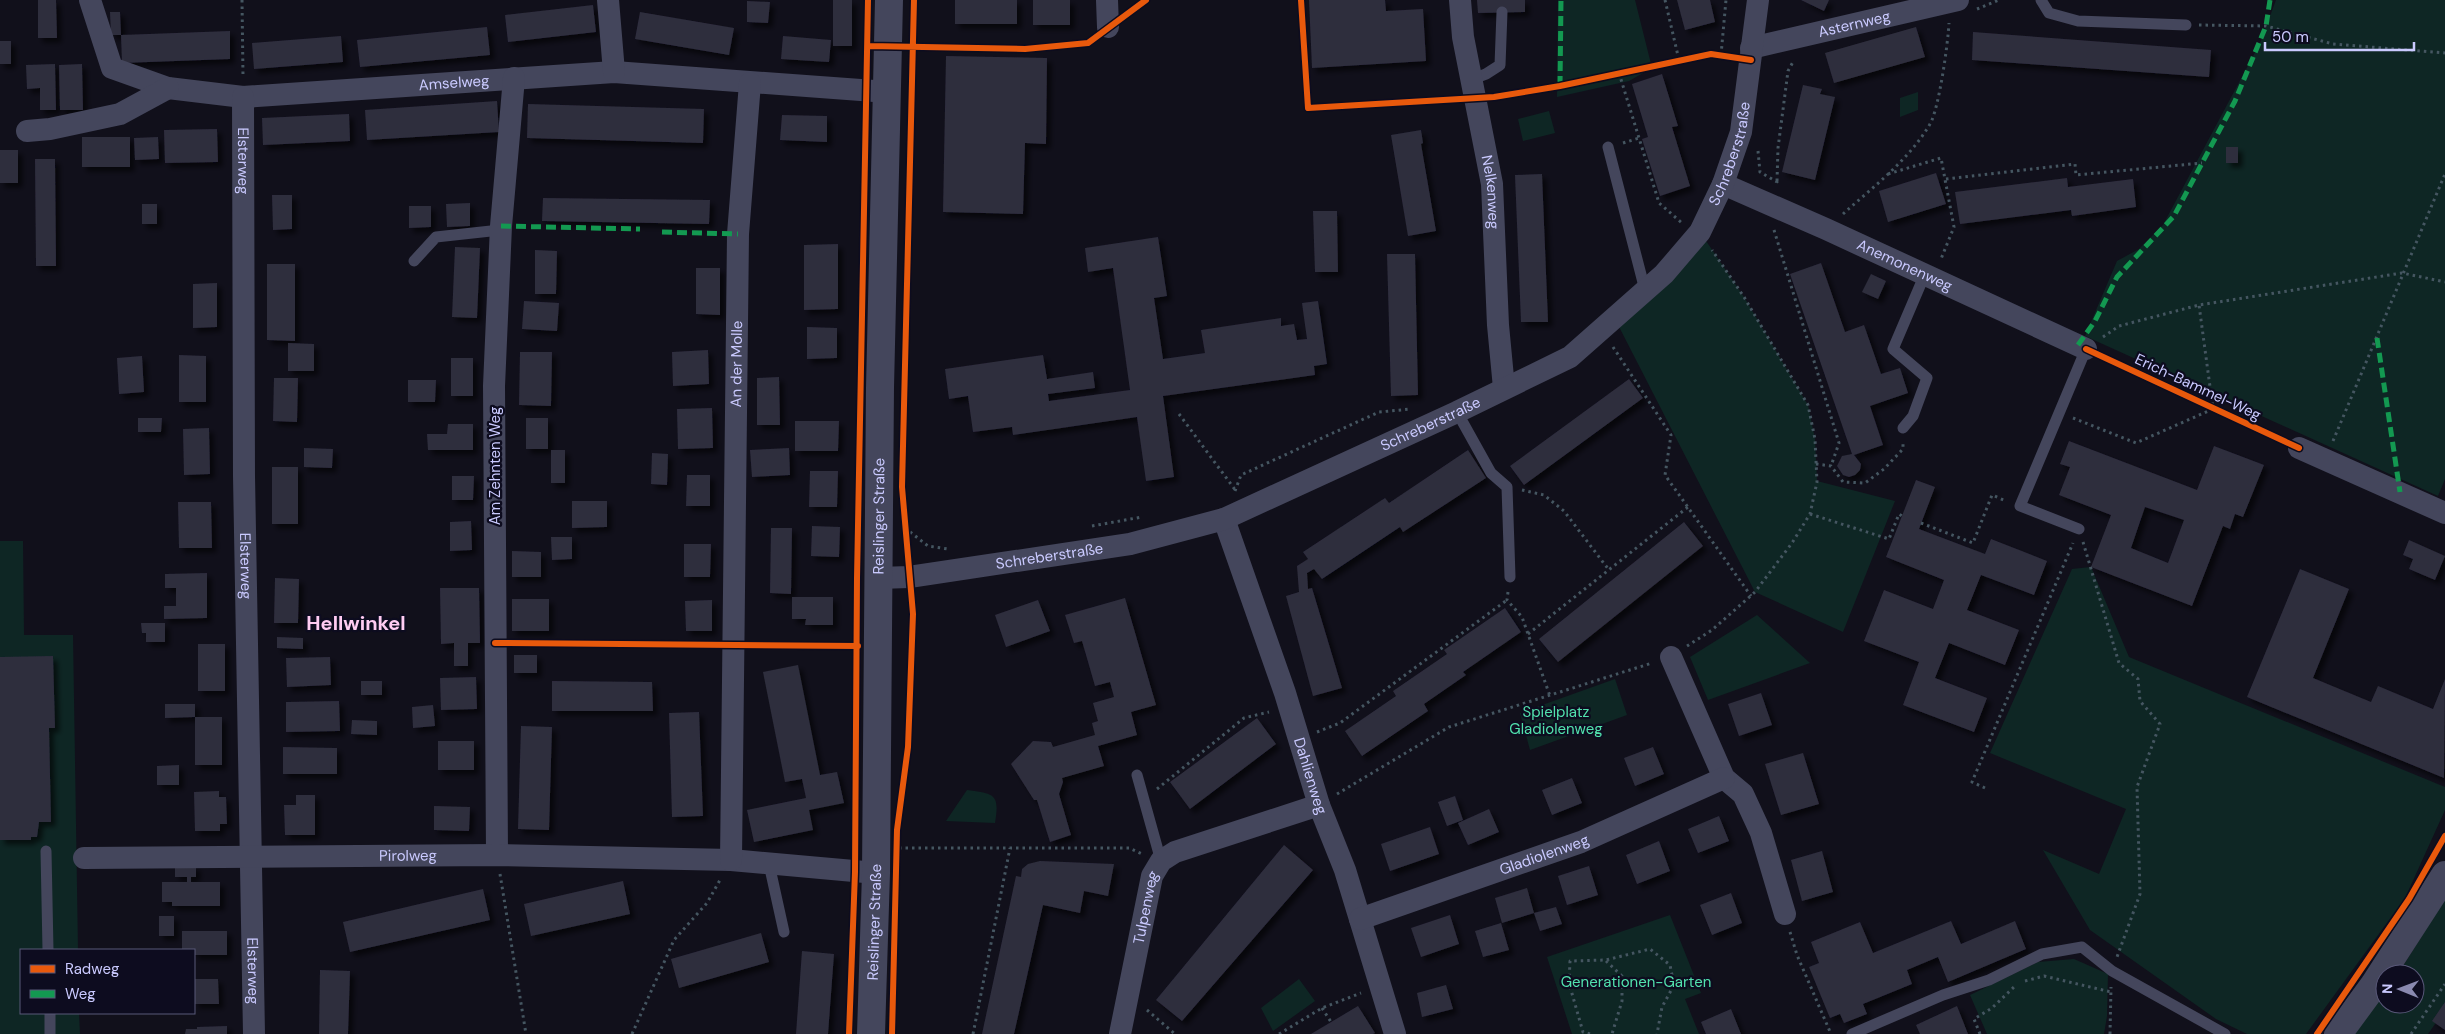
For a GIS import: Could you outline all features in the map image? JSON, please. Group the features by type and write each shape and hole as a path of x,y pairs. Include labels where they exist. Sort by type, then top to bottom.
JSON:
{"street":[{"name":"Amselweg","path":"90,0 112,68 168,88 243,97 614,72 888,92"},
{"path":"608,0 614,72"},
{"name":"Reislinger Straße","path":"871,1034 876,873 880,388 889,0"},
{"path":"1107,0 1108,27"},
{"name":"Nelkenweg","path":"1460,0 1462,38 1492,184 1498,325 1504,388"},
{"name":"Schreberstraße","path":"879,578 909,577 1130,544 1224,519 1457,412 1570,357 1664,274 1694,225 1723,184 1741,132 1758,0"},
{"name":"Asternweg","path":"1751,48 1953,6"},
{"name":"Am Zehnten Weg","path":"497,855 494,386 500,230 514,78"},
{"name":"An der Molle","path":"731,860 738,234 750,82"},
{"path":"27,131 50,129 120,114 168,88"},
{"name":"Elsterweg","path":"243,97 244,476 254,1034"},
{"name":"Anemonenweg","path":"1723,184 2086,348"},
{"path":"2299,448 2445,513"},
{"name":"Dahlienweg","path":"1224,519 1289,708 1319,805 1345,870 1395,1034"},
{"path":"1671,657 1724,778 1743,794 1761,832 1785,914"},
{"name":"Gladiolenweg","path":"1360,918 1581,842 1724,778"},
{"name":"Tulpenweg","path":"1120,1034 1152,876 1161,861 1175,852 1319,805"},
{"name":"Pirolweg","path":"84,858 497,855 731,860 876,873"},
{"path":"2338,1034 2374,985 2436,892 2445,875"}],"lane":[{"path":"2041,0 2049,13 2078,21 2186,25"},
{"path":"1470,80 1486,74 1500,65 1502,12"},
{"path":"1608,147 1646,290"},
{"path":"414,262 436,238 500,230"},
{"path":"1903,428 1913,416 1927,378 1892,349 1929,276"},
{"path":"2079,529 2020,506 2086,348"},
{"path":"1457,412 1491,473 1507,488 1510,577"},
{"path":"1137,775 1161,861"},
{"path":"46,851 48,949"},
{"path":"769,864 784,932"},
{"path":"1852,1034 1943,995 1988,980 2042,954 2082,947 2112,971 2225,1034"},
{"path":"50,1014 50,1034"}],"path":[{"path":"242,0 243,97"},
{"path":"1665,0 1679,60"},
{"path":"1721,55 1726,0"},
{"path":"1826,229 1907,154 1931,123 1940,86 1953,6 1969,12 1999,0"},
{"path":"2186,25 2266,26 2333,44 2445,53"},
{"path":"1787,57 1796,55 1788,71 1778,148 1776,182 1766,202 1839,443 1831,466"},
{"path":"1319,805 1450,727 1671,657 1712,630 1751,596 1792,543 1810,514 1817,482 1815,439 1808,405 1744,297 1694,225 1684,225 1659,203 1619,73"},
{"path":"1759,145 1760,172 1776,182"},
{"path":"1887,174 1941,158 1954,227 1929,276"},
{"path":"1946,179 2074,164 2076,175 2202,163"},
{"path":"2325,459 2445,174"},
{"path":"2086,348 2118,326 2199,305 2402,273 2445,282"},
{"path":"2059,413 2136,443 2213,409 2199,305"},
{"path":"1601,330 1672,435 1665,475 1751,596"},
{"path":"1230,493 1236,490 1241,474 1379,412 1418,408"},
{"path":"1816,464 1831,466 1843,482 1865,483 1884,469 1903,449 1903,428"},
{"path":"1507,488 1544,495 1564,511 1609,570"},
{"path":"1921,523 1973,543 1992,495 2020,506"},
{"path":"1528,634 1688,507"},
{"path":"1810,514 1889,539 1899,514 1902,516"},
{"path":"1089,527 1148,516"},
{"path":"905,528 928,546 951,549"},
{"path":"1985,788 1972,782 2079,529"},
{"path":"2079,529 2119,663 2138,679 2140,701 2160,724 2137,787 2140,894 2112,971 2110,1034"},
{"path":"1510,577 1508,600 1522,617 1550,696"},
{"path":"1312,734 1340,723 1508,600"},
{"path":"1159,797 1157,788 1244,718 1289,708"},
{"path":"896,848 1129,848 1161,861"},
{"path":"973,1034 1010,848"},
{"path":"497,855 526,1034"},
{"path":"632,1034 674,940 707,903 731,860"},
{"path":"1785,914 1797,955 1831,1034"},
{"path":"1590,1034 1583,1033 1569,983 1570,961 1606,960 1650,949 1670,964 1674,985 1662,1008 1657,1034"},
{"path":"1606,960 1622,976 1622,1001 1612,1034"},
{"path":"1980,1034 1974,1019 1992,1008 2019,982 2044,976 2111,992"},
{"path":"2411,1034 2445,984"},
{"path":"1279,1034 1322,1008 1380,985"},
{"path":"1128,995 1175,1034"},
{"path":"1322,1008 1331,1022"}],"green space":[{"path":"1558,0 1635,0 1652,68 1629,81 1557,97"},
{"path":"2276,0 2445,0 2445,479 2438,496 2085,336 2117,261 2139,249 2163,225 2260,43"},
{"path":"1918,92 1918,110 1900,117 1900,98"},
{"path":"1549,111 1555,133 1523,141 1518,119"},
{"path":"1700,232 1744,297 1808,405 1815,439 1817,481 1895,501 1843,632 1755,592 1614,317"},
{"path":"0,541 23,541 24,635 73,635 78,949 20,949 20,1014 79,1014 80,1034 0,1034"},
{"path":"2091,567 2129,657 2445,787 2445,810 2405,898 2306,1034 2247,1034 2216,1019 2090,930 2043,850 2099,874 2126,809 1990,753 2072,569"},
{"path":"1757,615 1810,663 1708,700 1690,657"},
{"name":"Spielplatz Gladiolenweg","path":"1615,679 1627,715 1530,750 1520,713"},
{"path":"967,790 989,794 993,797 997,806 995,823 946,821"},
{"path":"2445,899 2445,1010 2428,1034 2353,1034 2375,1005 2375,1014 2425,1014 2425,964 2404,964"},
{"name":"Generationen-Garten","path":"1670,915 1701,993 1685,999 1699,1034 1572,1034 1547,957"},
{"path":"2074,959 2108,974 2107,1016 2104,1034 1987,1034 1970,995 2038,962"},
{"path":"1299,979 1315,1001 1273,1031 1261,1008"}],"building":[{"path":"38,0 56,0 57,38 38,38"},
{"path":"833,0 852,0 852,46 833,46"},
{"path":"955,0 1017,0 1017,24 955,24"},
{"path":"1033,0 1070,0 1070,25 1033,25"},
{"path":"1309,0 1385,0 1386,11 1423,9 1426,61 1312,68"},
{"path":"1477,0 1525,0 1525,12 1478,13"},
{"path":"1677,0 1710,0 1715,22 1685,30"},
{"path":"1801,0 1829,0 1824,11"},
{"path":"747,1 770,2 768,23 747,22"},
{"path":"593,5 596,32 508,42 505,15"},
{"path":"110,12 120,12 121,35 111,35"},
{"path":"640,12 734,28 729,55 635,39"},
{"path":"487,27 490,55 360,67 357,40"},
{"path":"1916,27 1925,57 1834,83 1825,53"},
{"path":"230,31 230,59 122,63 121,35"},
{"path":"1973,32 2211,50 2209,77 1972,60"},
{"path":"341,36 343,62 254,69 252,43"},
{"path":"783,36 831,40 829,62 781,59"},
{"path":"0,41 11,41 11,64 0,64"},
{"path":"946,56 1047,58 1046,144 1025,143 1023,214 943,212"},
{"path":"55,64 56,110 40,110 40,88 27,89 26,65"},
{"path":"82,64 83,110 60,110 59,65"},
{"path":"1662,74 1678,126 1672,127 1690,186 1660,196 1642,139 1648,137 1632,84"},
{"path":"1803,85 1822,89 1820,94 1835,97 1815,180 1782,172"},
{"path":"497,101 499,132 367,140 365,110"},
{"path":"528,104 704,109 703,143 527,138"},
{"path":"349,114 350,141 263,145 262,118"},
{"path":"782,115 827,116 827,142 780,140"},
{"path":"217,129 218,162 165,163 164,130"},
{"path":"1421,130 1423,143 1421,144 1436,231 1408,236 1391,135"},
{"path":"82,137 130,137 130,167 82,167"},
{"path":"158,137 159,159 135,160 134,138"},
{"path":"2226,147 2238,147 2238,163 2226,163"},
{"path":"0,150 18,150 18,183 0,183"},
{"path":"35,159 55,159 56,266 36,266"},
{"path":"1936,173 1946,204 1888,222 1879,191"},
{"path":"1542,174 1548,322 1521,322 1515,175"},
{"path":"2067,178 2068,187 2133,179 2136,207 2072,216 2071,210 1960,224 1955,192"},
{"path":"272,195 292,195 292,229 273,230"},
{"path":"543,198 710,200 709,224 542,221"},
{"path":"470,203 470,226 447,227 446,204"},
{"path":"142,204 157,204 157,224 142,224"},
{"path":"409,206 431,206 431,227 409,228"},
{"path":"1313,211 1337,211 1338,272 1315,272"},
{"path":"1158,237 1167,296 1154,298 1163,359 1205,353 1201,330 1281,318 1281,326 1294,324 1297,340 1307,339 1302,303 1318,301 1327,364 1314,366 1315,375 1163,396 1174,477 1146,481 1137,417 1013,435 1012,427 973,432 968,396 949,399 945,369 1043,355 1047,379 1093,372 1095,388 1048,394 1049,401 1130,390 1113,268 1088,272 1085,248"},
{"path":"838,244 838,309 804,310 804,245"},
{"path":"455,247 480,248 477,318 452,317"},
{"path":"535,250 557,251 556,294 535,294"},
{"path":"1387,254 1415,254 1418,395 1391,396"},
{"path":"1821,263 1845,332 1864,325 1881,374 1900,368 1908,393 1870,406 1883,445 1854,455 1861,464 1860,470 1855,475 1849,477 1843,475 1837,466 1842,456 1852,454 1790,274"},
{"path":"267,264 295,264 295,341 267,340"},
{"path":"696,268 720,268 720,315 696,314"},
{"path":"1871,274 1886,281 1878,299 1862,292"},
{"path":"217,283 217,327 193,328 193,284"},
{"path":"524,301 559,303 557,331 522,329"},
{"path":"807,327 837,328 837,358 807,359"},
{"path":"288,343 314,344 314,371 288,371"},
{"path":"708,350 709,384 673,386 672,352"},
{"path":"520,352 552,352 551,406 519,405"},
{"path":"179,355 206,356 206,402 179,402"},
{"path":"142,356 144,392 119,394 117,358"},
{"path":"451,358 473,358 473,396 451,396"},
{"path":"779,377 780,425 757,425 757,378"},
{"path":"274,378 298,378 297,422 273,421"},
{"path":"1629,379 1643,398 1524,485 1510,466"},
{"path":"408,380 436,380 435,402 408,402"},
{"path":"712,408 713,448 678,449 677,409"},
{"path":"138,418 162,418 161,432 138,432"},
{"path":"526,418 548,418 548,449 526,449"},
{"path":"795,421 839,421 838,451 795,451"},
{"path":"448,424 473,424 473,450 428,450 427,434 447,434"},
{"path":"209,428 210,474 184,475 183,429"},
{"path":"2069,441 2197,490 2214,446 2264,465 2243,517 2235,514 2230,529 2223,526 2192,606 2091,567 2111,515 2059,495 2070,467 2060,464","holes":["2145,507 2184,520 2168,563 2131,548"]},
{"path":"304,448 333,449 332,468 304,467"},
{"path":"789,448 790,475 752,477 750,450"},
{"path":"551,450 565,450 565,483 551,483"},
{"path":"1468,450 1486,478 1403,532 1400,527 1322,579 1314,569 1307,573 1308,589 1312,588 1342,688 1313,696 1286,596 1299,592 1297,566 1308,559 1303,552 1385,498 1389,503"},
{"path":"652,453 668,454 667,485 651,484"},
{"path":"272,467 298,467 298,524 272,524"},
{"path":"810,471 838,471 837,507 809,507"},
{"path":"687,475 710,475 710,506 686,506"},
{"path":"452,476 474,476 473,500 452,500"},
{"path":"1916,480 1935,487 1919,529 1985,554 1991,539 2047,561 2034,595 1981,575 1967,610 2019,630 2005,665 1949,643 1935,678 1987,698 1974,732 1903,705 1919,662 1864,641 1884,590 1933,609 1944,580 1886,557"},
{"path":"572,501 607,501 607,527 572,528"},
{"path":"178,502 211,502 212,548 179,548"},
{"path":"471,521 472,550 450,551 450,522"},
{"path":"1684,522 1703,546 1558,662 1539,639"},
{"path":"812,526 840,527 839,557 811,556"},
{"path":"771,528 792,528 791,594 770,593"},
{"path":"551,537 572,537 572,559 552,560"},
{"path":"2409,540 2445,556 2435,580 2409,569 2413,559 2403,555"},
{"path":"684,544 711,544 710,577 684,577"},
{"path":"512,551 541,552 541,577 512,577"},
{"path":"2300,569 2349,589 2313,678 2371,702 2378,686 2433,709 2445,679 2444,778 2247,697"},
{"path":"207,573 207,618 164,619 164,606 176,606 176,588 165,588 165,574"},
{"path":"275,578 299,579 298,623 274,623"},
{"path":"440,588 479,588 480,643 468,643 468,666 454,666 454,643 441,644"},
{"path":"792,597 833,597 833,625 805,625 806,619 792,619"},
{"path":"1125,598 1156,705 1131,712 1137,735 1098,746 1104,766 1062,778 1063,782 1059,794 1071,835 1050,842 1037,800 1034,800 1011,764 1033,741 1051,742 1053,747 1095,735 1092,723 1098,721 1093,703 1114,697 1110,682 1095,686 1082,641 1074,643 1065,615"},
{"path":"512,599 549,599 549,631 512,631"},
{"path":"712,600 712,631 686,631 685,601"},
{"path":"1038,600 1050,631 1006,647 995,615"},
{"path":"1505,608 1521,632 1463,672 1466,675 1424,704 1428,711 1362,756 1345,731 1396,696 1393,691 1447,654 1444,650"},
{"path":"141,623 165,623 165,642 146,642 146,633 142,633"},
{"path":"277,637 303,638 303,649 277,648"},
{"path":"198,644 225,644 225,691 198,691"},
{"path":"514,655 537,655 537,673 514,673"},
{"path":"53,656 55,728 49,728 51,822 39,822 37,837 31,837 31,840 0,840 0,657"},
{"path":"330,657 331,685 287,687 286,658"},
{"path":"798,665 820,775 837,772 844,803 809,810 813,830 754,842 747,810 806,798 802,779 785,782 763,672"},
{"path":"476,677 477,709 441,710 440,678"},
{"path":"361,681 382,681 382,695 361,695"},
{"path":"552,681 652,682 653,711 552,711"},
{"path":"1761,693 1772,725 1739,736 1728,704"},
{"path":"339,701 340,731 286,732 286,702"},
{"path":"165,704 195,704 195,717 165,718"},
{"path":"433,705 435,726 413,728 412,707"},
{"path":"699,712 703,816 672,817 669,713"},
{"path":"195,717 222,717 222,765 195,765"},
{"path":"1257,718 1276,744 1190,809 1170,782"},
{"path":"352,720 377,721 377,735 351,734"},
{"path":"521,726 552,727 549,830 518,829"},
{"path":"438,741 474,741 474,770 438,770"},
{"path":"283,747 337,748 337,774 283,774"},
{"path":"1653,747 1664,774 1635,786 1624,758"},
{"path":"1803,753 1819,804 1781,815 1765,764"},
{"path":"179,765 179,785 157,785 157,766"},
{"path":"1572,778 1582,803 1552,815 1542,790"},
{"path":"219,791 219,797 226,797 227,824 220,824 220,831 195,831 194,792"},
{"path":"296,795 315,795 315,835 285,835 284,805 296,805"},
{"path":"1455,796 1463,820 1447,826 1438,802"},
{"path":"434,806 470,807 469,831 434,830"},
{"path":"1489,809 1499,832 1468,845 1458,823"},
{"path":"1719,816 1729,841 1698,853 1688,829"},
{"path":"1430,827 1439,854 1390,871 1381,844"},
{"path":"1659,841 1670,871 1637,884 1626,855"},
{"path":"1284,845 1313,870 1182,1021 1156,1000"},
{"path":"1822,851 1833,892 1802,901 1791,860"},
{"path":"1040,861 1114,864 1108,896 1084,891 1080,913 1043,905 1014,1034 982,1034 1016,876 1021,877 1022,869 1028,864"},
{"path":"175,866 196,866 196,877 191,877 191,882 220,882 220,906 172,906 172,902 162,902 162,882 187,882 187,877 175,877"},
{"path":"1589,866 1598,895 1567,905 1558,876"},
{"path":"623,881 630,914 531,936 524,904"},
{"path":"1527,888 1534,913 1502,923 1495,898"},
{"path":"483,889 490,920 350,952 343,922"},
{"path":"1731,893 1742,923 1712,935 1700,905"},
{"path":"1556,907 1562,924 1540,931 1534,913"},
{"path":"1450,915 1459,944 1421,957 1411,928"},
{"path":"159,916 174,916 174,936 159,936"},
{"path":"1951,921 1961,944 2015,921 2026,949 1948,982 1938,957 1907,970 1912,984 1863,1004 1867,1014 1844,1023 1840,1014 1830,1018 1809,967 1819,963 1811,942 1860,922 1873,953"},
{"path":"1501,923 1509,950 1483,957 1475,931"},
{"path":"182,931 227,931 227,955 195,955 195,949 182,949"},
{"path":"761,933 769,962 679,988 671,959"},
{"path":"802,951 834,954 828,1034 796,1034"},
{"path":"320,970 350,971 348,1034 319,1034"},
{"path":"195,979 218,979 219,1004 195,1004"},
{"path":"1446,985 1453,1009 1422,1017 1417,993"},
{"path":"2445,1002 2445,1030 2432,1021"},
{"path":"1358,1006 1375,1033 1311,1034"},
{"path":"1957,1006 1968,1034 1920,1034 1916,1025"},
{"path":"1731,1009 1741,1034 1706,1034 1701,1022"},
{"path":"227,1026 227,1034 185,1034 186,1029"}],"marked path":[{"path":"1560,86 1561,0"},
{"path":"2078,345 2095,321 2117,277 2174,216 2235,101 2266,26 2270,0"},
{"path":"501,226 640,229"},
{"path":"662,232 738,234"},
{"path":"2377,338 2400,492"}],"cycle path":[{"path":"849,1034 855,872 857,578 868,0"},
{"path":"892,1034 897,830 908,747 913,614 902,487 914,0"},
{"path":"869,46 1025,49 1088,43 1146,0"},
{"path":"1301,0 1308,108 1494,97 1560,86 1711,54 1751,60"},
{"name":"Erich-Bammel-Weg","path":"2086,349 2299,448"},
{"path":"495,643 858,646"},
{"path":"2317,1034 2409,899 2445,836"}],"district":[{"name":"Hellwinkel","path":"356,623"}]}
